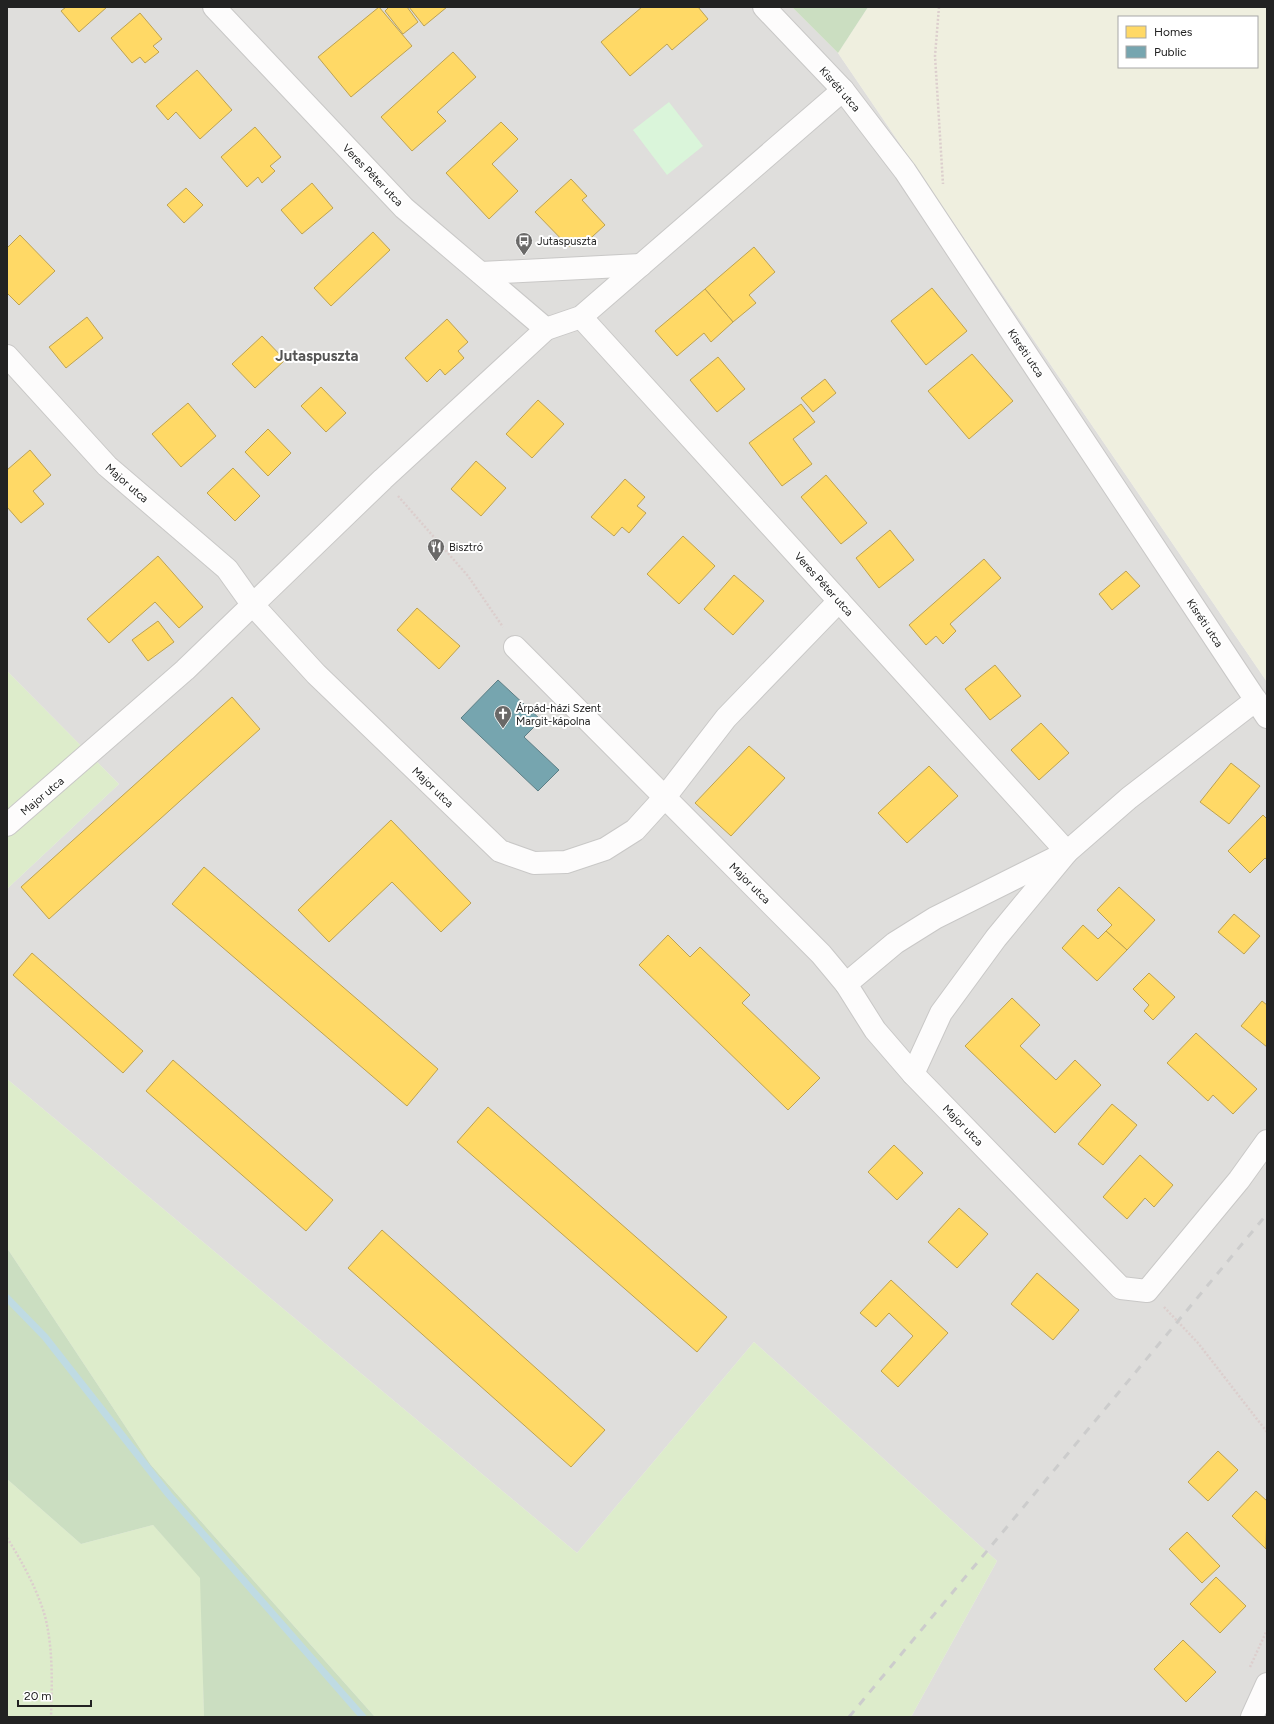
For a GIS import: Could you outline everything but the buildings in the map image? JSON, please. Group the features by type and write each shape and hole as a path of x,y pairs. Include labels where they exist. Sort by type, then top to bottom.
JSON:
{"street":[{"name":"Veres Péter utca","path":"214,7 404,208 546,329"},
{"name":"Kisréti utca","path":"764,7 843,90 905,171 1262,708"},
{"path":"252,604 383,478 546,329 581,317 843,90"},
{"path":"481,273 641,264"},
{"name":"Veres Péter utca","path":"581,317 1067,852"},
{"name":"Major utca","path":"7,356 106,466 227,569 252,604 316,674 500,851 534,863 566,862 605,849 629,834 635,830 665,797"},
{"path":"665,797 726,718 839,601"},
{"name":"Major utca","path":"7,825 186,670 252,604"},
{"name":"Major utca","path":"515,647 821,954 846,984 875,1030 913,1074 1121,1288 1147,1291"},
{"path":"913,1074 941,1014 996,938 1067,852 1128,798 1262,708"},
{"path":"846,984 895,943 935,918 1067,852"},
{"path":"1147,1291 1239,1180 1267,1141"},
{"path":"1252,1717 1267,1684"}],"path":[{"path":"939,7 935,56 943,186"},
{"path":"383,478 468,576 497,617 515,647"},
{"path":"1147,1291 1198,1343 1267,1432"},
{"path":"7,1538 34,1586 47,1624 52,1676 51,1717"}],"shaded area":[{"path":"7,7 792,7 838,53 1267,682 1267,1717 911,1717 997,1561 754,1342 577,1553 7,1079 7,889 119,784 7,671"}],"green space":[{"path":"792,7 868,7 838,53"},
{"path":"868,7 1267,7 1267,682 838,53"},
{"path":"669,102 703,146 667,175 633,130"},
{"path":"7,671 119,784 7,889"},
{"path":"7,1079 577,1553 754,1342 997,1561 911,1717 375,1717 151,1465 7,1248"},
{"path":"7,1248 151,1465 375,1717 204,1717 200,1578 153,1525 81,1544 7,1479"},
{"path":"7,1479 81,1544 153,1525 201,1578 204,1717 7,1717"}],"waterway":[{"path":"7,1298 45,1337 169,1495 363,1717"}],"railway":[{"path":"849,1717 1267,1214"}],"place":[{"name":"Jutaspuszta","path":"524,256"},
{"name":"Bisztró","path":"436,562"},
{"name":"Árpád-házi Szent Margit-kápolna","path":"503,729"}],"district":[{"name":"Jutaspuszta","path":"317,356"}]}
